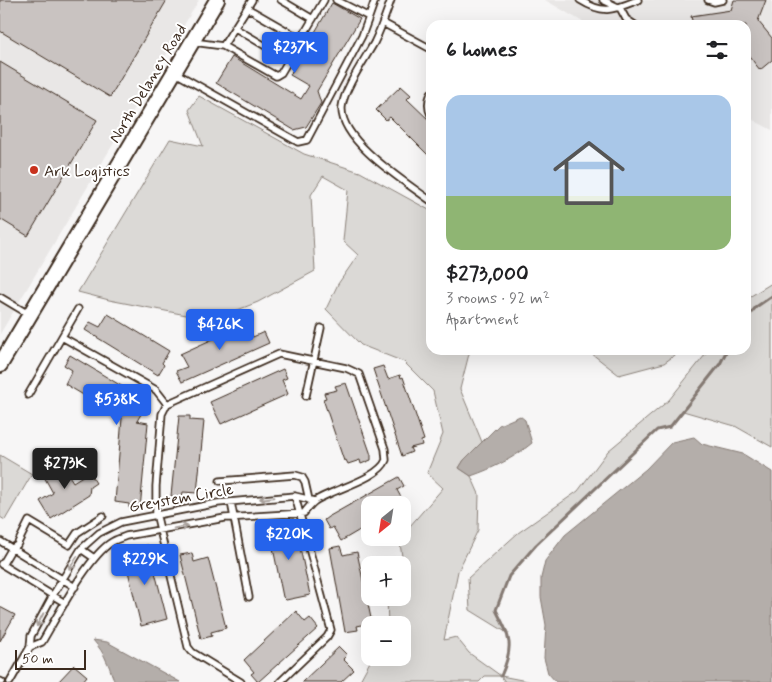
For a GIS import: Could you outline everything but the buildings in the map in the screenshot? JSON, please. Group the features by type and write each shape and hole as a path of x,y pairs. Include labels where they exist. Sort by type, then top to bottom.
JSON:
{"street":[{"name":"North Delaney Road","path":"0,365 217,0"}],"lane":[{"path":"223,46 252,0"},
{"path":"281,0 313,18"},
{"path":"192,42 223,46 276,76 282,73 324,0"},
{"path":"336,0 369,18"},
{"path":"174,72 298,142 307,140 362,36 374,0"},
{"path":"390,0 375,42 356,74 342,107 346,126 378,163 426,197"},
{"path":"580,0 596,10 620,8 638,0"},
{"path":"603,0 620,8 628,20"},
{"path":"708,0 714,2 723,0"},
{"path":"247,8 301,39"},
{"path":"383,23 426,46"},
{"path":"235,28 289,60"},
{"path":"0,297 30,315"},
{"path":"28,395 78,309"},
{"path":"306,396 321,328"},
{"path":"62,337 156,390 167,404"},
{"path":"241,682 192,652 188,647 156,514 156,486 162,414 167,404 279,354 346,368 359,374 385,449 386,460 381,468 358,481 312,501 304,513 299,513"},
{"path":"220,481 295,475 302,477 312,501"},
{"path":"280,682 327,637 331,630 295,496"},
{"name":"Greystem Circle","path":"10,682 63,578 81,549 99,533 121,522 156,514 231,502 295,496 312,501"},
{"path":"231,502 232,518 249,597"},
{"name":"Greystem Circle","path":"30,646 42,642 94,558 112,541 126,536 232,518 299,513"},
{"path":"65,603 1,565 12,548 17,545 29,521 69,545 77,533 103,516"},
{"path":"0,541 75,587"},
{"path":"81,549 94,558"}],"shaded area":[{"path":"0,0 199,0 0,334"},
{"path":"545,0 772,0 772,130 751,119 751,20 579,20"},
{"path":"199,96 304,154 360,172 426,208 426,355 469,355 460,389 482,442 464,460 459,468 471,476 479,494 478,530 458,571 444,640 456,637 469,653 501,676 485,676 479,682 359,682 368,666 411,666 411,616 388,616 387,606 411,606 411,556 402,556 400,546 411,546 411,525 443,488 427,473 443,434 433,391 404,362 361,345 326,309 338,284 358,255 343,241 348,190 323,176 311,195 315,271 258,302 212,320 78,292 170,139 203,146 189,110"},
{"path":"772,283 772,447 735,426 683,411 670,427 657,430 536,545 509,576 496,610 509,634 470,610 468,578 518,533 578,491 608,451 669,400 705,355 751,355 751,296"},
{"path":"593,355 675,355 664,363 619,375"},
{"path":"520,416 525,420 532,443 503,462 471,476 459,468 464,460 499,425"},
{"path":"694,437 702,444 743,454 772,472 772,682 556,682 548,673 544,658 546,625 541,597 541,578 545,561 565,535 646,469 672,442"},
{"path":"0,455 32,474 5,520 0,517"},
{"path":"93,640 107,642 180,682 116,682 104,656"},
{"path":"501,676 532,682 505,682"}],"waterway":[{"path":"751,313 756,307 772,296"},
{"path":"501,676 508,657 509,643 505,628 496,610 509,576 536,545 657,430 670,427 720,364 724,355"}],"place":[{"name":"Ark Logistics","path":"34,170"}]}
